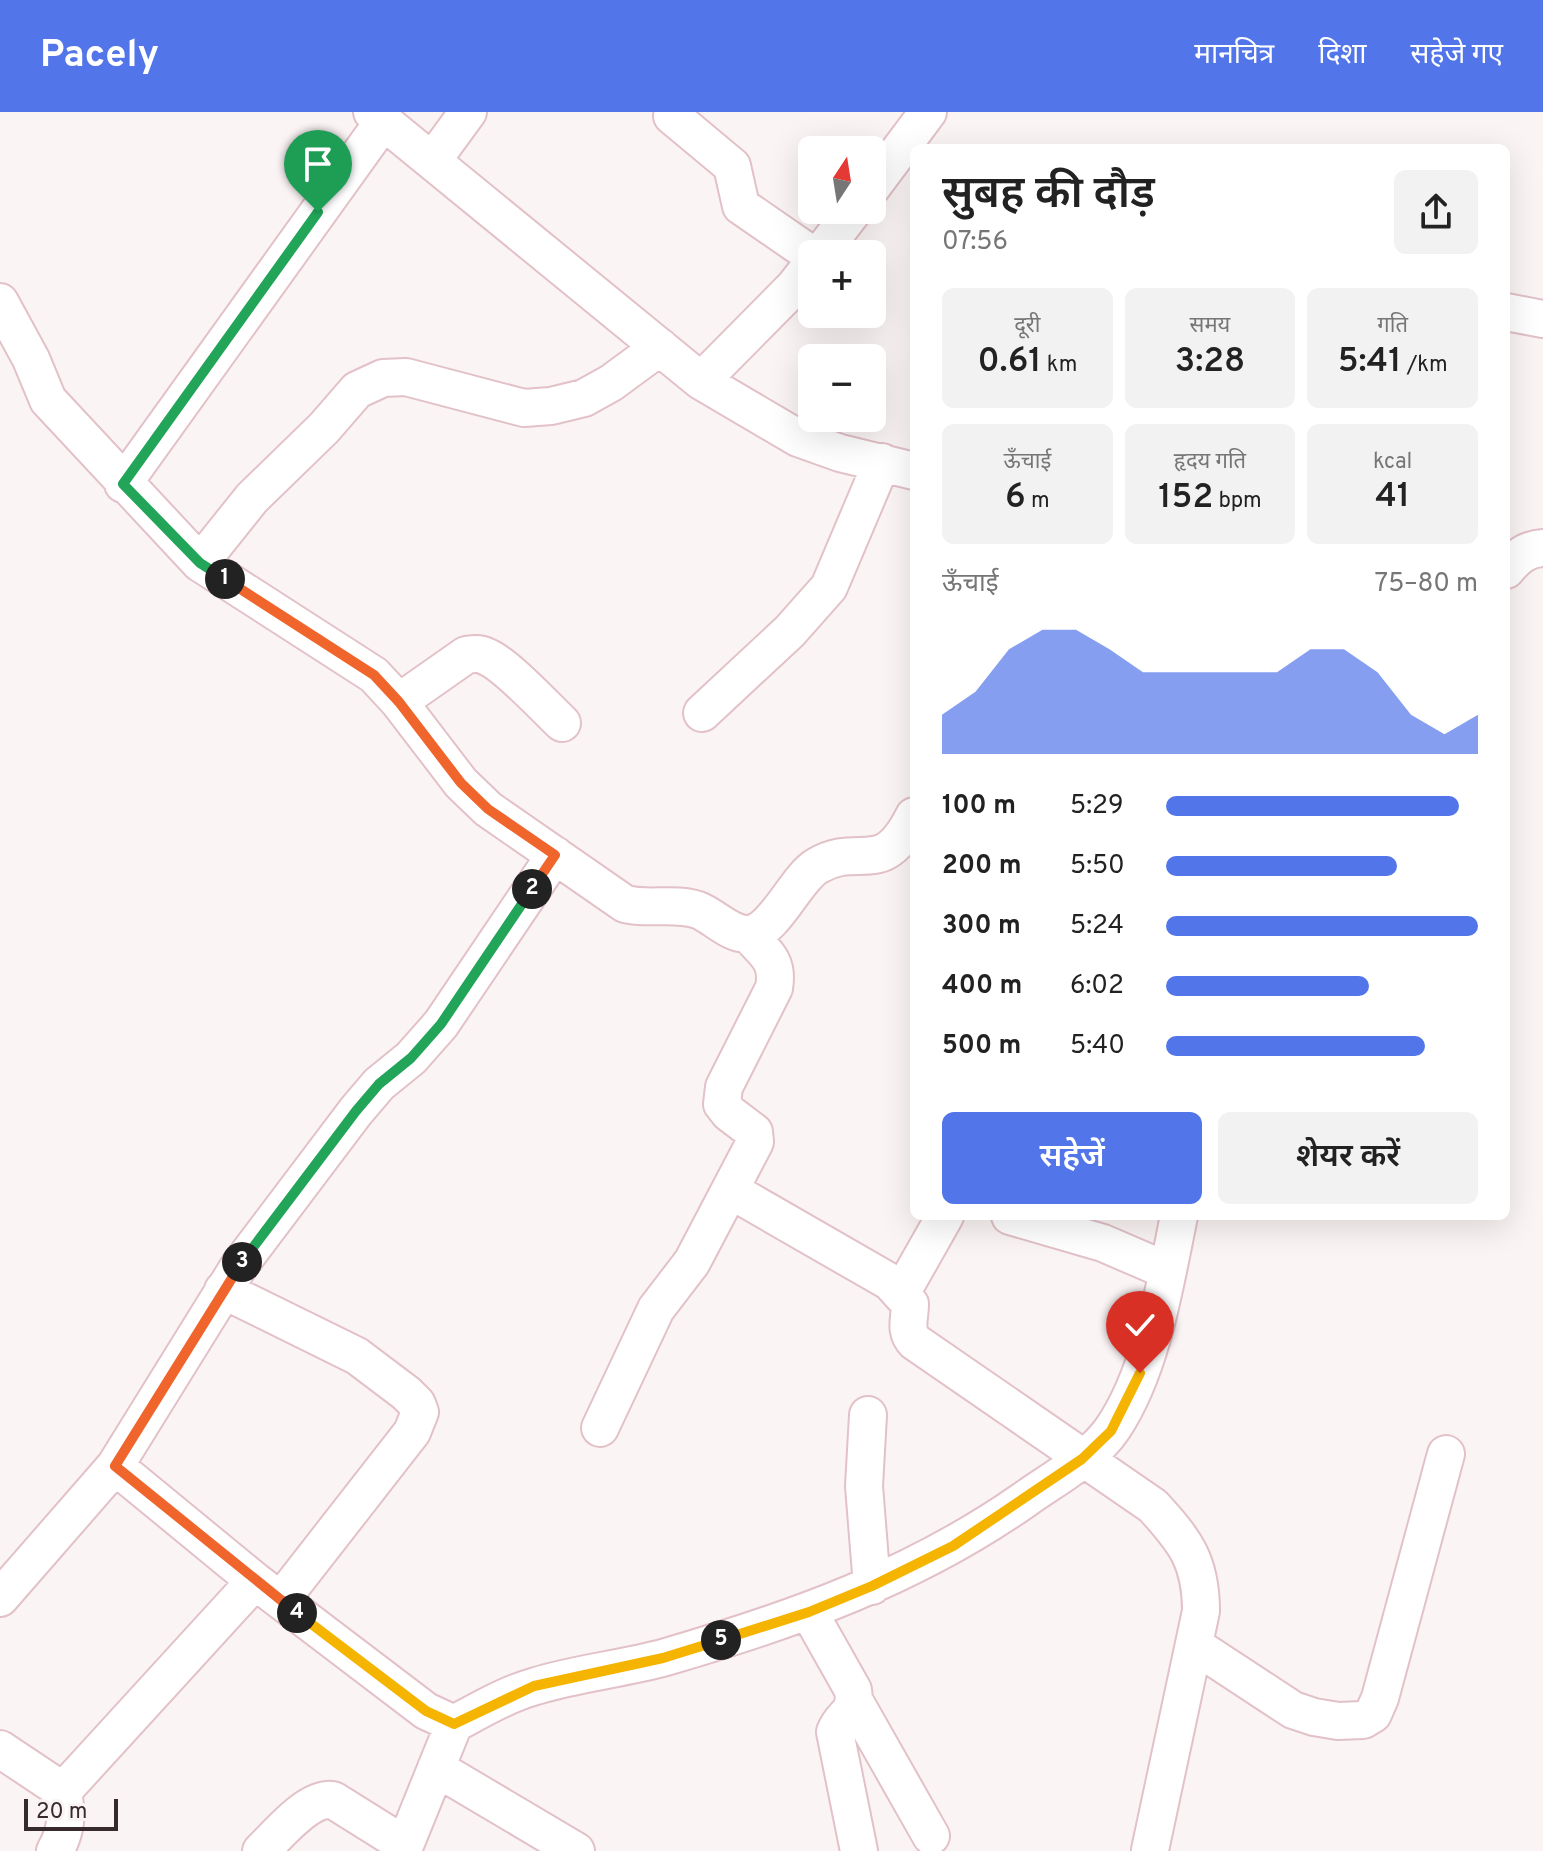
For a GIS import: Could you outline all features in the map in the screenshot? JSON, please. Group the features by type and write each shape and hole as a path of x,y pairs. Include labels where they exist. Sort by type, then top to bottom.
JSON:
{"street":[{"path":"433,160 468,112"},
{"path":"915,144 928,112"},
{"path":"672,116 732,166 741,206 798,245"},
{"path":"123,484 377,117 701,381 798,438 840,453 898,467 829,587 790,631 702,713"},
{"path":"886,176 909,159"},
{"path":"831,240 843,224"},
{"path":"701,381 798,282"},
{"path":"0,302 31,359 48,400 123,484 200,563 374,675 399,702 461,783 488,809 625,904 643,908 681,906 701,911 730,928 748,934 773,961 776,975 774,988 724,1087 722,1104 754,1132 755,1142 692,1262 656,1309 600,1428"},
{"path":"1510,313 1543,319"},
{"path":"200,563 252,498 324,428 357,390 383,378 406,377 524,408 551,406 584,398 611,383 660,347"},
{"path":"1510,565 1520,554 1533,548 1543,548"},
{"path":"399,702 466,655 477,654 487,656 501,667 562,723"},
{"path":"748,934 763,928 814,867 834,858 887,853 903,838 910,824"},
{"path":"0,1598 115,1466 239,1266 356,1111 379,1084 411,1058 441,1024 555,855"},
{"path":"730,1190 890,1282 910,1304 908,1327 915,1342 1153,1506 1181,1536 1196,1563 1201,1611 1150,1850"},
{"path":"902,1292 943,1220"},
{"path":"1024,1220 1103,1243 1168,1271"},
{"path":"261,1851 311,1804 323,1799 333,1800 404,1848 454,1724 534,1686 663,1658 809,1612 872,1586 953,1546 1082,1459 1111,1431 1140,1373 1168,1271 1178,1220"},
{"path":"63,1791 268,1591 412,1432 420,1412 406,1393 357,1356 223,1290"},
{"path":"868,1415 864,1486 872,1586"},
{"path":"1194,1645 1293,1710 1338,1721 1363,1720 1373,1714 1380,1698 1446,1454"},
{"path":"115,1466 268,1591 426,1711 454,1724"},
{"path":"809,1612 853,1690 855,1702 931,1836"},
{"path":"855,1702 851,1712 839,1721 835,1732 859,1851"},
{"path":"0,1749 63,1791 67,1814 65,1835 55,1851"},
{"path":"436,1768 576,1851"}],"route":[{"path":"318,212 123,484 200,563 374,675 399,702 461,783 488,809 555,855 441,1024 411,1058 379,1084 356,1111 239,1266 115,1466 255,1581 396,1689 426,1711 454,1724 534,1686 663,1658 809,1612 872,1586 953,1546 1082,1459 1111,1431 1140,1373"}]}
